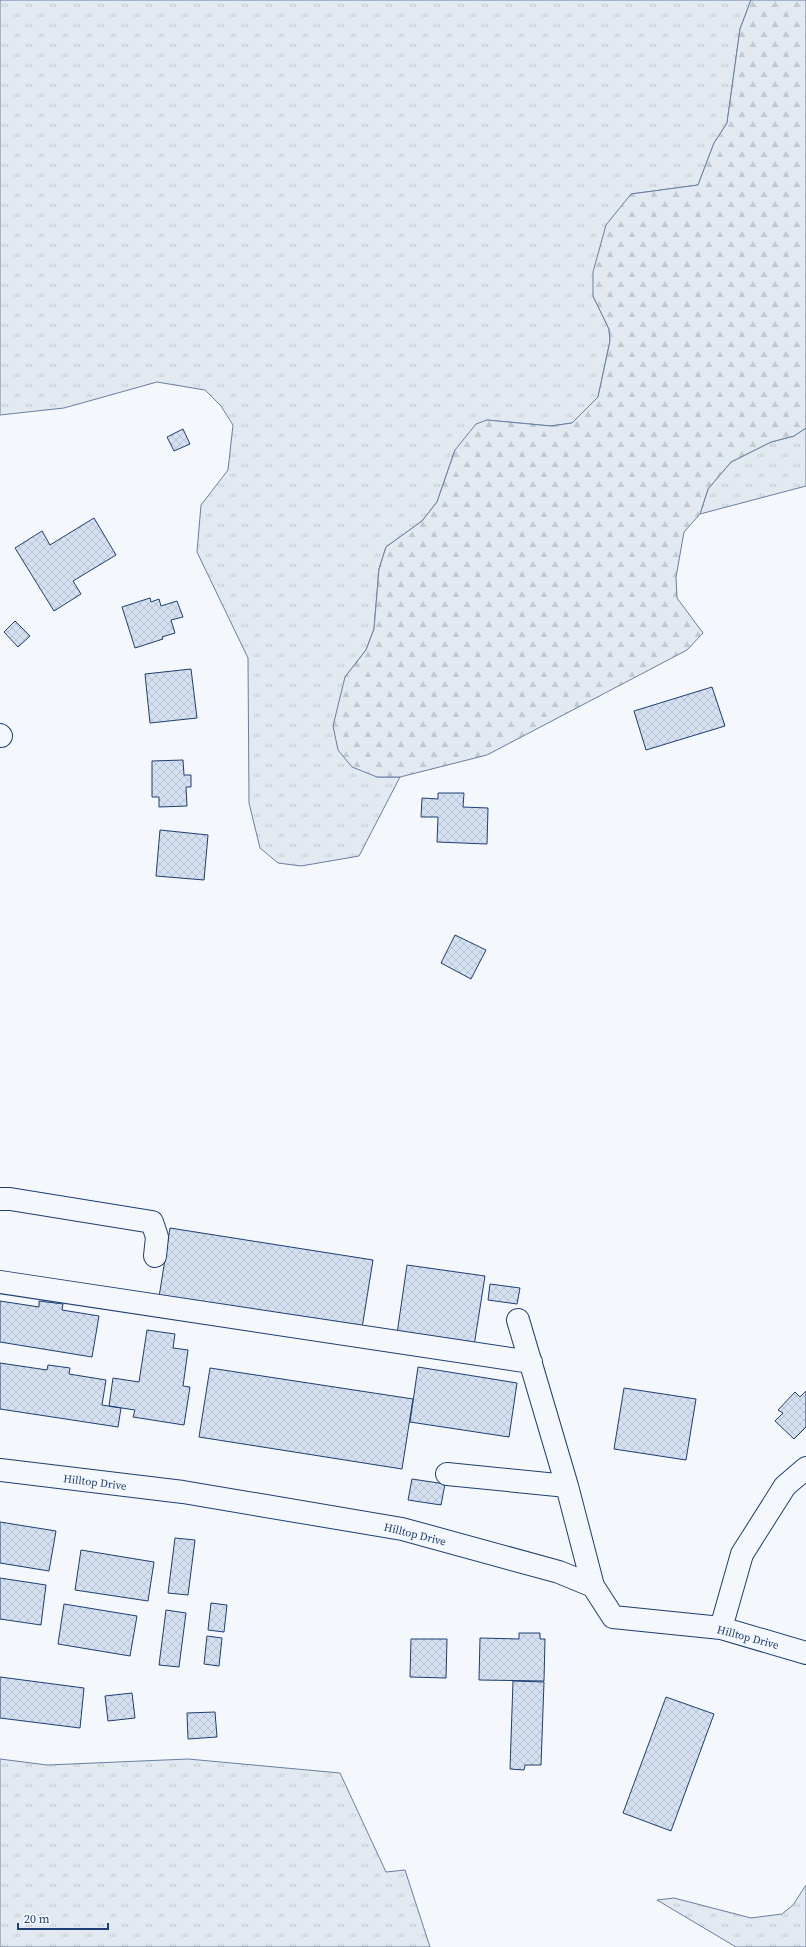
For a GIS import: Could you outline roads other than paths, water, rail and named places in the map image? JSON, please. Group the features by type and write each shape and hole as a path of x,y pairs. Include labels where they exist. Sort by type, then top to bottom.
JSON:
{"street":[{"path":"0,1199 10,1199 152,1222 157,1237 155,1256"},
{"path":"0,1282 531,1362"},
{"path":"518,1320 567,1486 594,1586"},
{"path":"721,1628 742,1554 785,1486 806,1468"},
{"name":"Hilltop Drive","path":"0,1470 183,1492 402,1529 558,1572 594,1586 613,1617 721,1628 806,1653"},
{"path":"447,1474 567,1486"}]}
